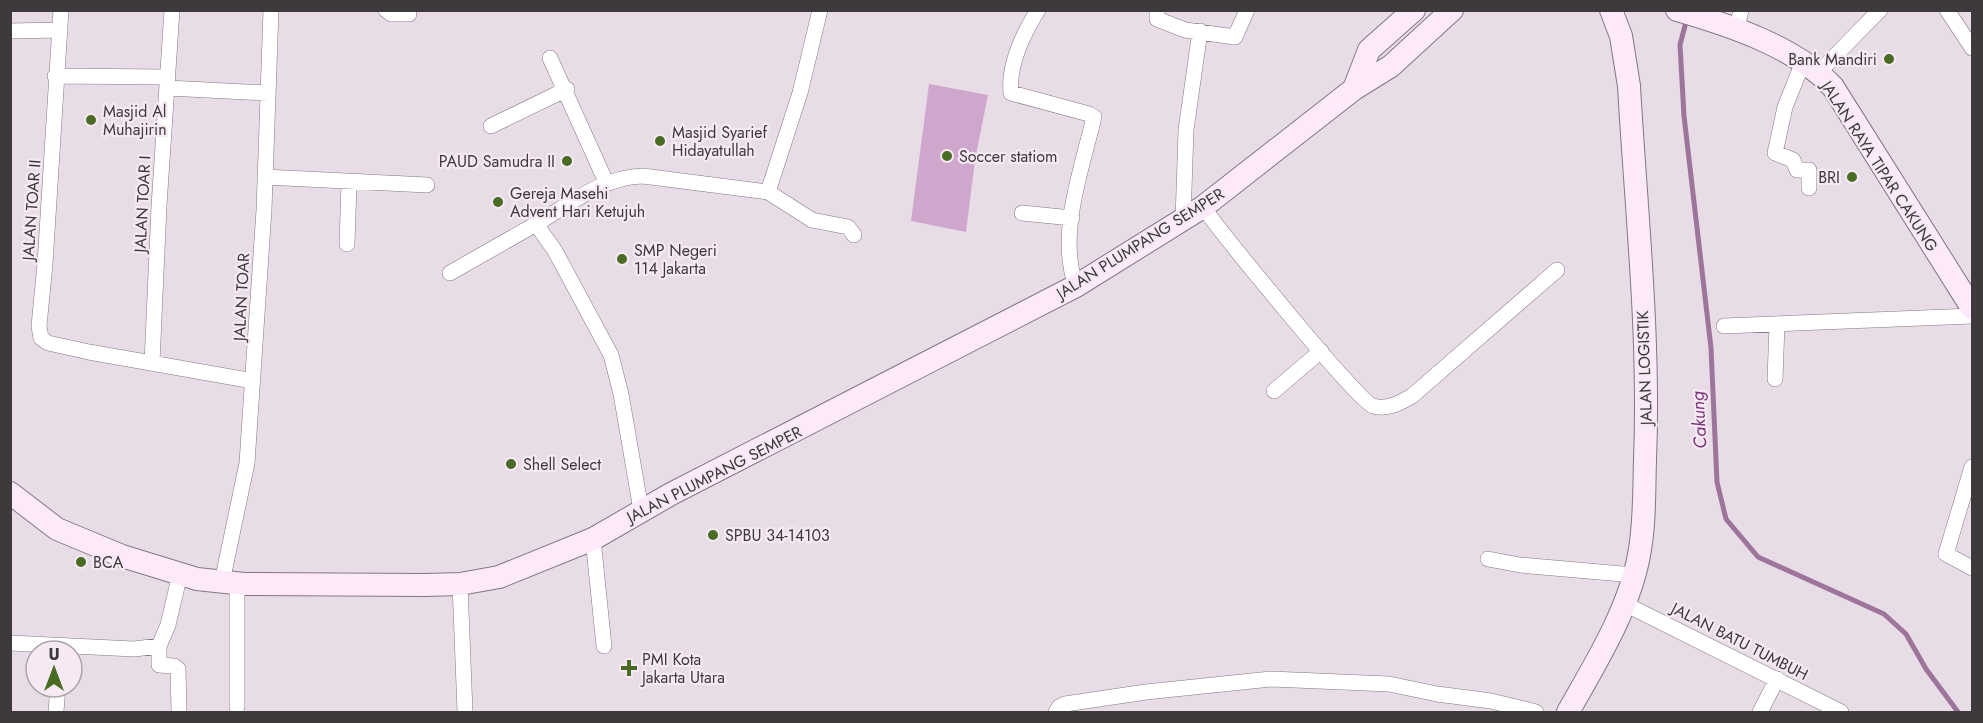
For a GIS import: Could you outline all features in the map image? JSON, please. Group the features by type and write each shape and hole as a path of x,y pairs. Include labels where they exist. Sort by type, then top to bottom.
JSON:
{"main road":[{"path":"1354,89 1369,50 1414,10"},
{"name":"JALAN PLUMPANG SEMPER","path":"10,493 57,529 122,556 180,574 230,583 460,584 516,571 593,539 641,510 1076,286 1203,207 1354,89 1390,66 1452,10"},
{"name":"JALAN LOGISTIK","path":"1572,711 1600,654 1634,575 1640,554 1643,514 1648,402 1629,86 1622,36 1611,10"},
{"name":"JALAN RAYA TIPAR CAKUNG","path":"1677,10 1702,18 1739,20 1811,67 1833,87 1972,308"}],"street":[{"name":"JALAN TOAR II","path":"61,10 39,326 41,338 48,343 254,381"},
{"name":"JALAN TOAR I","path":"152,363 172,10"},
{"name":"JALAN TOAR","path":"237,706 230,583 247,463 254,381 271,10"},
{"path":"386,10 391,14 409,14"},
{"path":"768,192 800,93 820,10"},
{"path":"1038,10 1026,29 1016,52 1011,93 1094,117 1072,219 1069,255 1076,286"},
{"path":"1157,10 1157,19 1163,22 1200,32 1237,37 1246,10"},
{"path":"1809,188 1809,170 1797,170 1793,160 1774,153 1785,107 1811,67 1880,10"},
{"path":"1947,10 1972,46"},
{"path":"10,31 60,30"},
{"path":"1182,220 1186,130 1200,32"},
{"path":"550,58 567,89 606,182"},
{"path":"55,76 167,82 268,93"},
{"path":"491,126 567,89"},
{"path":"450,273 606,182 625,176 643,176 768,192 812,220 848,227 854,236"},
{"path":"265,177 349,183 427,185"},
{"path":"347,244 349,183"},
{"path":"1203,207 1321,351 1371,405 1394,405 1412,396 1557,270"},
{"path":"1022,213 1072,219"},
{"path":"536,224 555,251 611,355 621,394 641,510"},
{"path":"1724,326 1972,316"},
{"path":"1775,379 1777,325"},
{"path":"1274,391 1321,351"},
{"path":"1972,467 1946,554 1972,568"},
{"path":"593,539 604,646"},
{"path":"1488,559 1532,566 1634,575"},
{"path":"179,711 178,669 174,666 159,665 159,646 168,625 180,574"},
{"path":"460,584 465,712"},
{"name":"JALAN BATU TUMBUH","path":"1623,603 1832,710"},
{"path":"84,649 134,649 159,646"},
{"path":"1056,712 1062,705 1123,695 1271,680 1389,684 1491,701 1536,712"},
{"path":"1760,712 1777,680"}],"shaded area":[{"name":"Soccer statiom","path":"929,84 988,95 975,160 966,232 911,221"}],"waterway":[{"name":"Cakung","path":"1687,18 1680,45 1684,116 1711,348 1717,482 1726,519 1758,557 1884,614 1906,634 1926,669 1958,712"}],"place":[{"name":"Bank Mandiri","path":"1889,59"},
{"name":"Masjid Al Muhajirin","path":"91,120"},
{"name":"Masjid Syarief Hidayatullah","path":"660,141"},
{"name":"Soccer statiom","path":"947,156"},
{"name":"PAUD Samudra II","path":"567,161"},
{"name":"BRI","path":"1852,177"},
{"name":"Gereja Masehi Advent Hari Ketujuh","path":"498,202"},
{"name":"SMP Negeri 114 Jakarta","path":"622,259"},
{"name":"Shell Select","path":"511,464"},
{"name":"SPBU 34-14103","path":"713,535"},
{"name":"BCA","path":"81,562"},
{"name":"PMI Kota Jakarta Utara","path":"629,668"}]}
